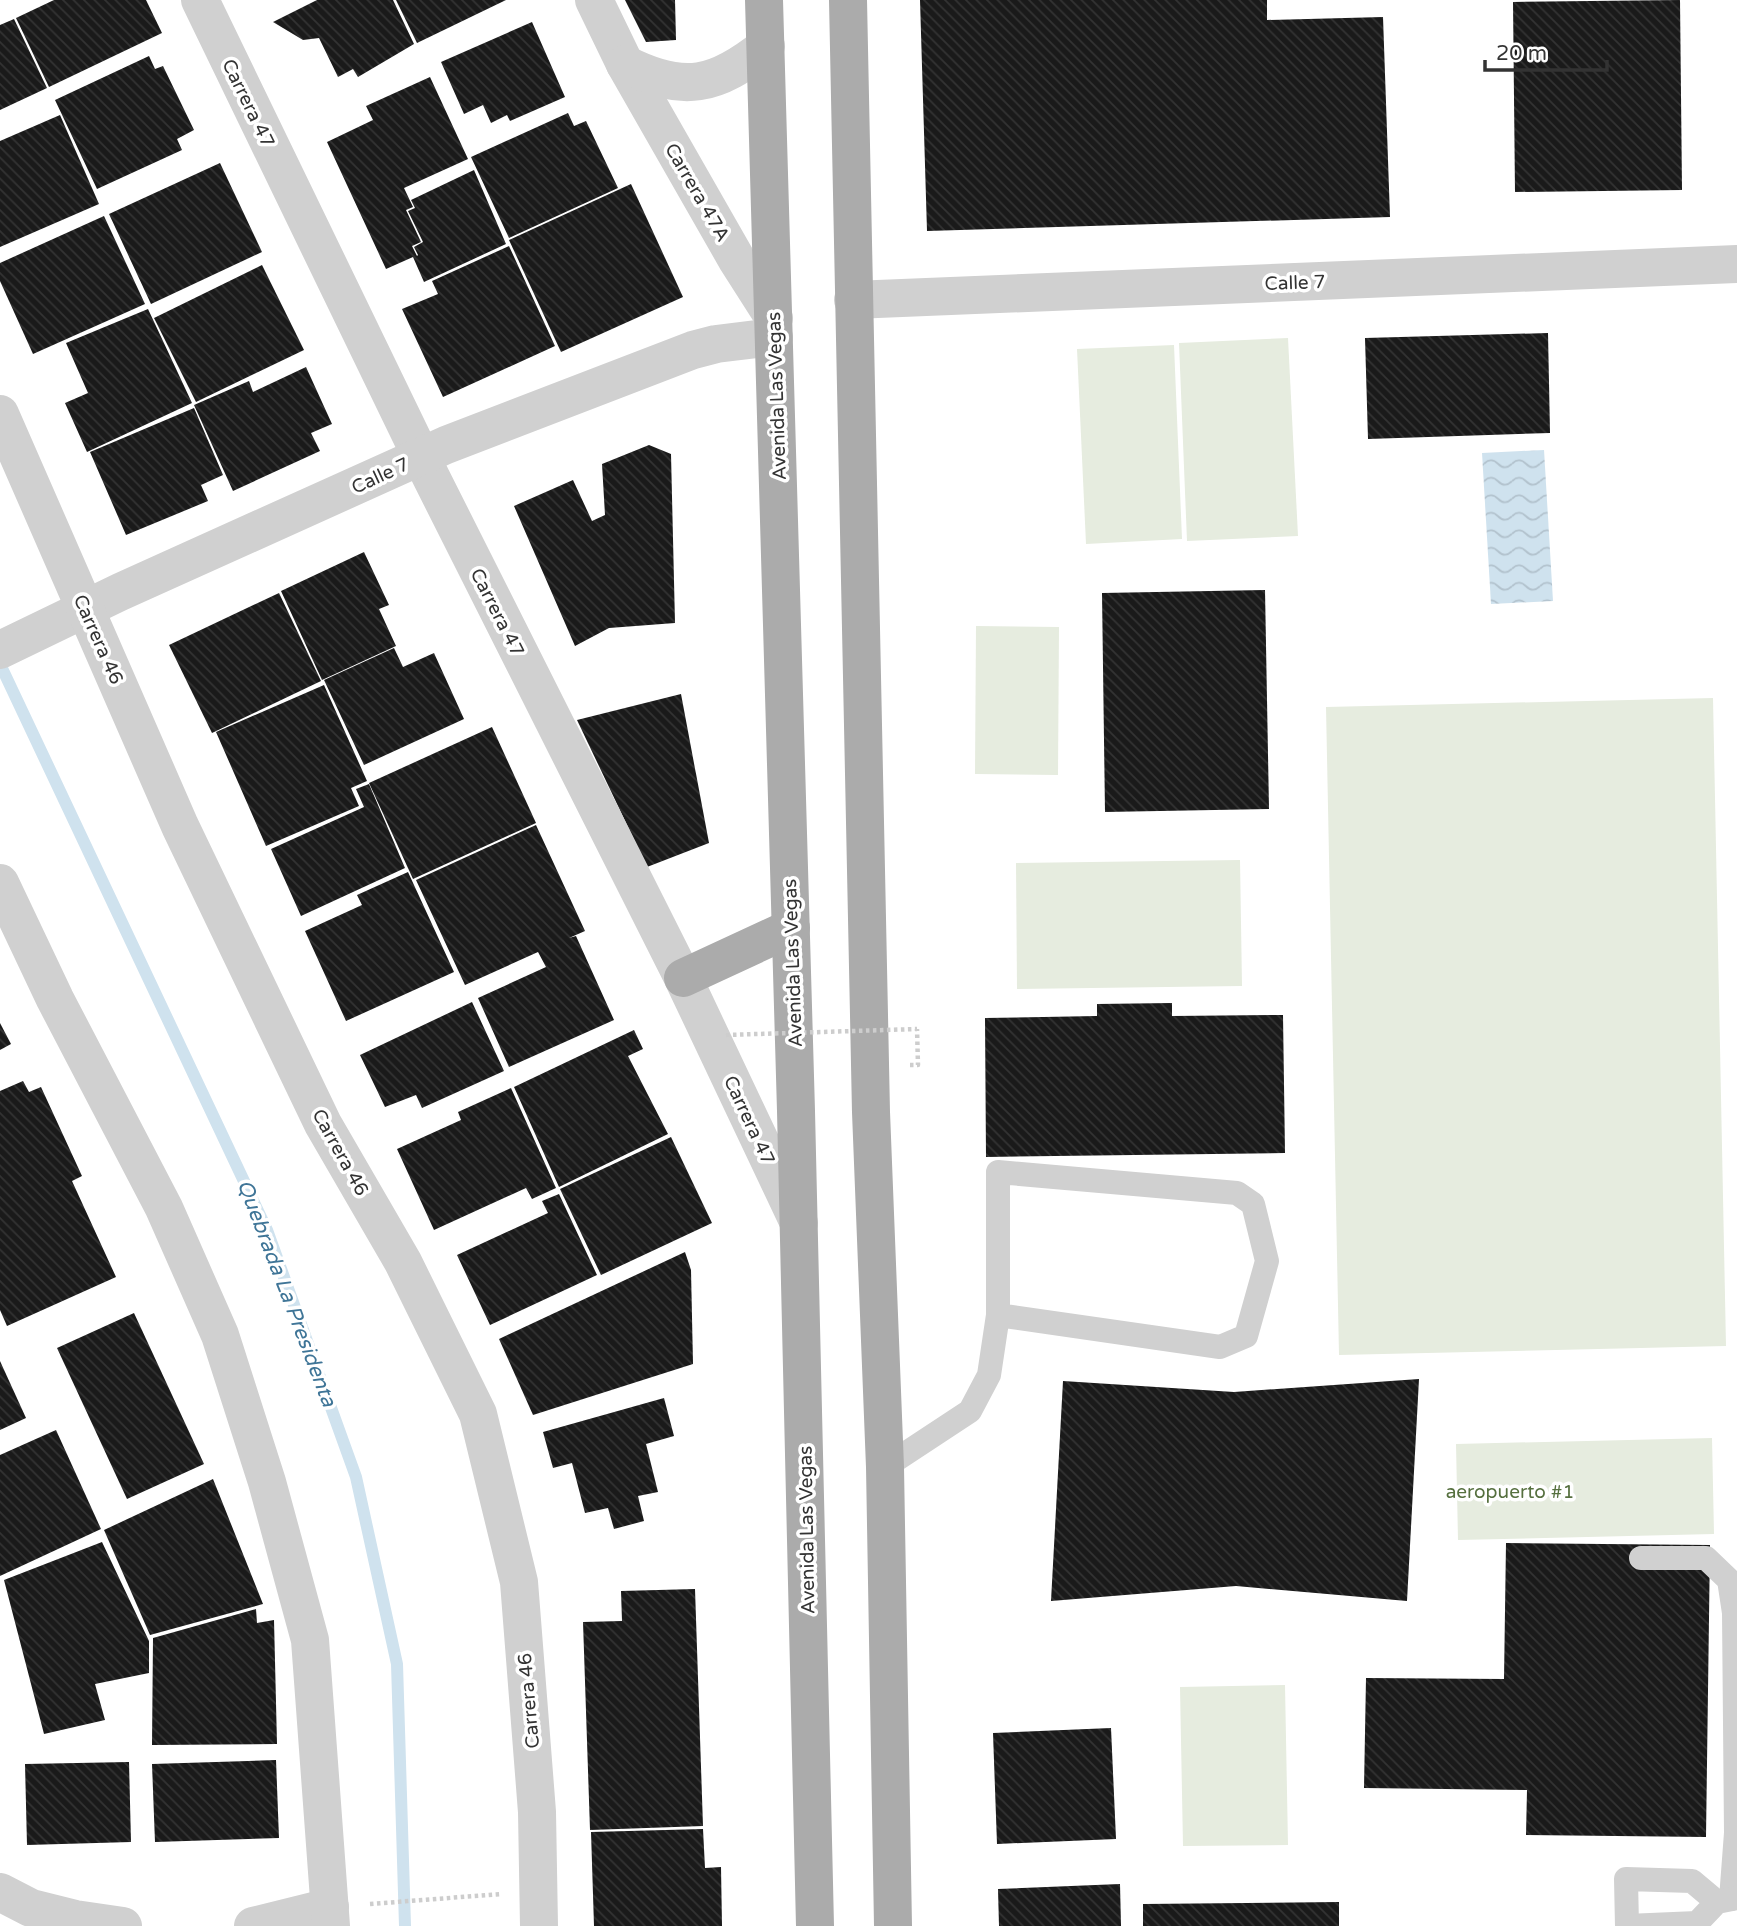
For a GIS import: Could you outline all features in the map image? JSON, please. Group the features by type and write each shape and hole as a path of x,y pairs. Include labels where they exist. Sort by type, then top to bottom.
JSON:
{"main road":[{"name":"Avenida Las Vegas","path":"764,0 794,1033 815,1926"},
{"path":"848,0 870,1112 885,1468 893,1926"},
{"path":"683,978 791,928"}],"street":[{"name":"Carrera 47","path":"200,0 420,456 683,978 799,1223"},
{"name":"Carrera 47A","path":"594,0 625,64 774,327"},
{"path":"625,64 652,78 682,83 713,79 741,66 766,46"},
{"name":"Calle 7","path":"852,300 1737,264"},
{"name":"Calle 7","path":"0,650 420,456 693,350 774,327"},
{"name":"Carrera 46","path":"0,414 180,825 323,1124 403,1262 478,1414 519,1582 537,1812 538,1926"},
{"path":"0,883 55,999 164,1208 220,1335 259,1455 310,1640 331,1917 253,1926"},
{"path":"0,1892 31,1908 75,1919 123,1926"}],"lane":[{"path":"885,1468 970,1411 989,1375 998,1315 998,1172 1237,1193 1253,1204 1267,1261 1246,1336 1220,1348 998,1315"},
{"path":"1641,1558 1706,1558 1729,1580 1734,1613 1736,1833 1728,1900"}],"path":[{"path":"726,1035 917,1029"},
{"path":"371,1904 463,1897"}],"green space":[{"path":"1288,338 1298,536 1187,541 1179,343"},
{"path":"1174,345 1182,539 1086,544 1077,349"},
{"path":"976,626 1059,627 1058,775 975,774"},
{"path":"1713,698 1726,1346 1339,1355 1326,707"},
{"path":"1240,860 1242,986 1017,989 1016,863"},
{"name":"aeropuerto #1","path":"1712,1438 1714,1534 1458,1540 1456,1444"},
{"path":"1285,1685 1288,1845 1183,1846 1180,1687"}],"water":[{"path":"1544,450 1553,601 1491,604 1482,453"}],"building":[{"path":"54,0 146,0 162,33 49,87 16,18"},
{"path":"317,0 393,0 414,44 358,77 353,69 338,77 319,38 303,40 273,22"},
{"path":"396,0 506,0 417,43"},
{"path":"625,0 675,0 676,40 646,42"},
{"path":"920,0 1267,0 1267,20 1383,17 1390,217 927,231"},
{"path":"1680,0 1682,190 1515,192 1513,2"},
{"path":"14,19 47,88 0,110 0,25"},
{"path":"532,22 565,97 510,121 507,115 491,123 483,105 464,114 441,62"},
{"path":"149,56 155,69 163,66 194,130 177,139 182,150 97,189 55,100"},
{"path":"430,77 468,159 404,188 413,207 406,210 421,242 412,246 417,256 414,247 423,242 408,211 415,208 411,200 474,170 506,244 424,282 413,257 386,269 327,142 373,120 366,106"},
{"path":"568,113 574,126 586,121 618,188 509,238 471,157"},
{"path":"60,115 99,204 0,247 0,141"},
{"path":"220,163 262,252 151,304 109,214"},
{"path":"631,184 683,297 561,352 509,240"},
{"path":"104,216 145,304 33,354 0,281 0,263"},
{"path":"509,246 555,346 443,397 402,309 438,294 432,281"},
{"path":"262,265 304,350 196,402 154,318"},
{"path":"148,309 192,403 87,452 65,403 88,393 66,343"},
{"path":"1548,333 1550,433 1368,439 1365,338"},
{"path":"306,367 332,424 311,433 320,451 233,491 194,405 249,381 253,392"},
{"path":"194,408 223,475 201,485 208,501 126,535 90,452"},
{"path":"649,445 671,454 675,623 609,628 575,646 514,506 573,480 592,521 605,515 602,464"},
{"path":"364,552 389,605 379,609 396,646 322,680 281,591"},
{"path":"1265,590 1269,809 1105,812 1102,593"},
{"path":"279,593 321,681 212,733 169,645"},
{"path":"394,648 403,667 434,653 464,719 364,765 324,680"},
{"path":"324,685 367,781 351,788 359,806 266,846 216,732"},
{"path":"681,694 709,843 647,867 577,720"},
{"path":"492,727 536,823 413,879 369,783"},
{"path":"369,784 405,868 301,916 271,849 364,807 356,789"},
{"path":"536,825 585,931 569,938 576,936 614,1020 509,1067 478,998 546,967 538,952 465,985 416,880"},
{"path":"408,872 454,972 346,1021 305,931 362,905 357,895"},
{"path":"472,1002 504,1071 422,1108 416,1095 385,1107 360,1055"},
{"path":"1172,1003 1172,1016 1283,1015 1285,1153 986,1157 985,1018 1097,1016 1097,1004"},
{"path":"0,1023 11,1044 0,1050"},
{"path":"634,1030 643,1049 628,1056 668,1134 559,1187 514,1087"},
{"path":"23,1081 29,1092 41,1087 82,1176 72,1181 116,1277 7,1326 0,1310 0,1091"},
{"path":"511,1088 556,1188 532,1199 526,1188 434,1230 397,1149 461,1120 458,1112"},
{"path":"671,1137 712,1223 601,1275 560,1189"},
{"path":"559,1194 597,1275 490,1325 457,1255 548,1213 542,1201"},
{"path":"685,1252 691,1270 693,1364 533,1415 499,1339"},
{"path":"134,1313 204,1464 127,1499 57,1348"},
{"path":"0,1361 26,1418 0,1430"},
{"path":"1419,1379 1407,1601 1236,1586 1051,1601 1063,1381 1234,1392"},
{"path":"664,1398 674,1436 646,1444 658,1492 638,1496 644,1521 614,1529 608,1508 585,1513 572,1463 553,1468 543,1432"},
{"path":"56,1430 101,1529 0,1576 0,1455"},
{"path":"213,1479 263,1604 150,1635 104,1530"},
{"path":"102,1542 149,1641 149,1673 95,1684 105,1720 44,1734 4,1580"},
{"path":"1506,1543 1710,1545 1706,1837 1526,1835 1527,1790 1364,1788 1366,1678 1504,1679"},
{"path":"695,1589 703,1826 590,1830 583,1622 622,1621 621,1591"},
{"path":"256,1609 257,1623 274,1620 277,1744 152,1745 153,1638"},
{"path":"1111,1728 1116,1839 997,1844 993,1733"},
{"path":"276,1760 279,1838 155,1842 152,1764"},
{"path":"129,1762 131,1842 27,1845 25,1764"},
{"path":"703,1829 705,1868 721,1867 722,1926 594,1926 591,1832"},
{"path":"1120,1884 1121,1926 999,1926 998,1889"},
{"path":"1339,1902 1339,1926 1143,1926 1143,1904"}],"waterway":[{"name":"Quebrada La Presidenta","path":"0,664 267,1230 356,1477 397,1664 405,1926"}]}
